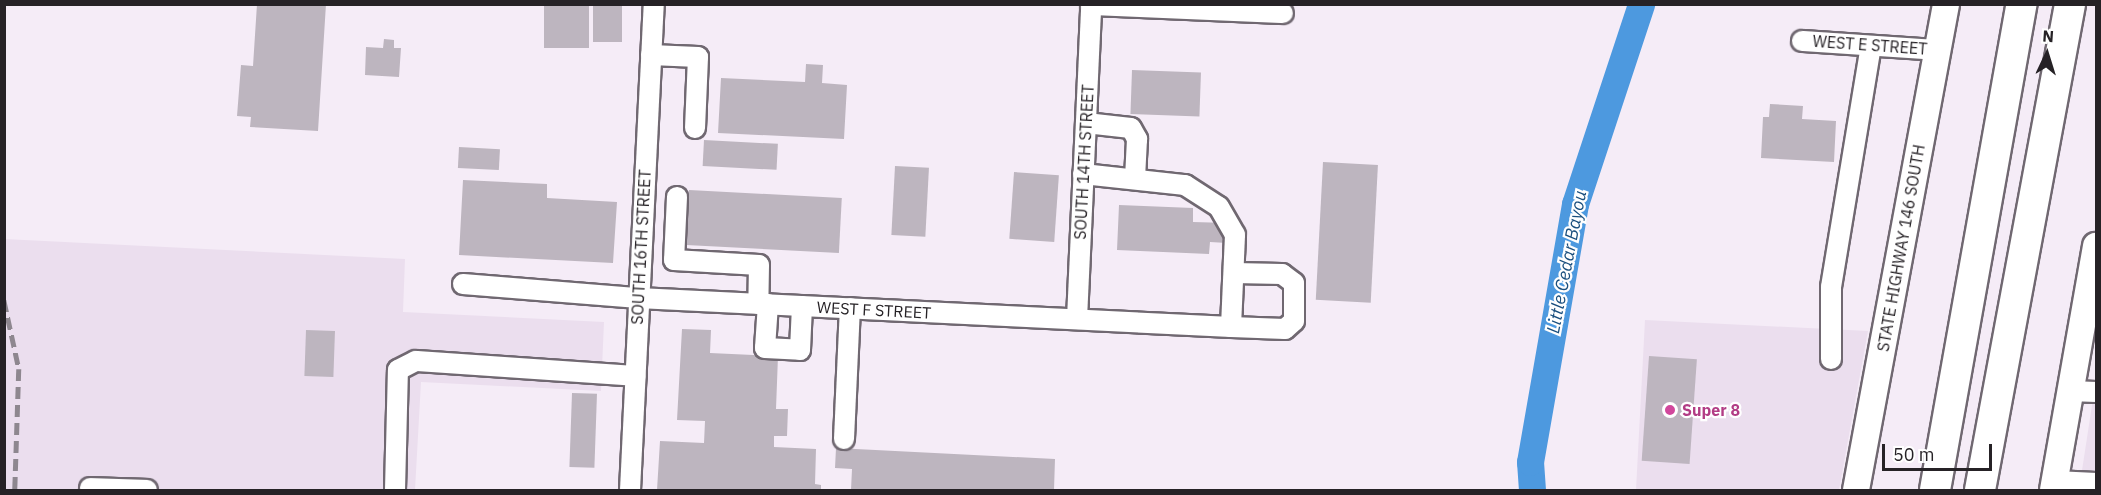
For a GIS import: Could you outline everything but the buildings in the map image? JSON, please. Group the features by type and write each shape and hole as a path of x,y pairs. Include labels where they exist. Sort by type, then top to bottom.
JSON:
{"highway":[{"path":"1935,490 2022,4"},
{"path":"1997,490 2046,150 2070,4"},
{"path":"1980,490 2046,150"}],"main road":[{"name":"STATE HIGHWAY 146 SOUTH","path":"1856,490 1946,4"},
{"path":"2054,486 2070,391 2093,288 2097,246"}],"street":[{"name":"SOUTH 16TH STREET","path":"630,490 654,4"},
{"path":"1091,5 1283,13"},
{"name":"SOUTH 14TH STREET","path":"1077,320 1091,5"},
{"name":"WEST E STREET","path":"1802,41 1937,50"},
{"path":"1831,359 1831,286 1871,46"},
{"path":"651,55 698,57 695,128"},
{"path":"1086,123 1131,128 1137,139 1135,179"},
{"path":"1083,174 1135,179 1205,193 1231,220 1234,273 1231,327"},
{"path":"677,197 674,260 759,265 765,348 800,350 802,306"},
{"path":"642,231 675,233"},
{"name":"WEST F STREET","path":"463,284 638,298 1231,327 1285,329 1294,321 1294,282 1282,274 1234,273"},
{"path":"844,440 850,309"},
{"path":"395,490 399,370 416,361 635,376"},
{"path":"2070,391 2097,392"},
{"path":"2054,486 2097,483"},
{"path":"90,488 147,490"}],"shaded area":[{"path":"4,239 405,259 403,312 604,322 601,391 421,382 415,490 5,490"},
{"path":"1645,320 1868,331 1839,490 1636,490"},
{"path":"2096,379 2096,490 2079,490"}],"waterway":[{"name":"Little Cedar Bayou","path":"1532,490 1530,462 1575,204 1641,4"}],"railway":[{"path":"4,300 19,369 15,490"}],"place":[{"name":"Super 8","path":"1670,410"}]}
